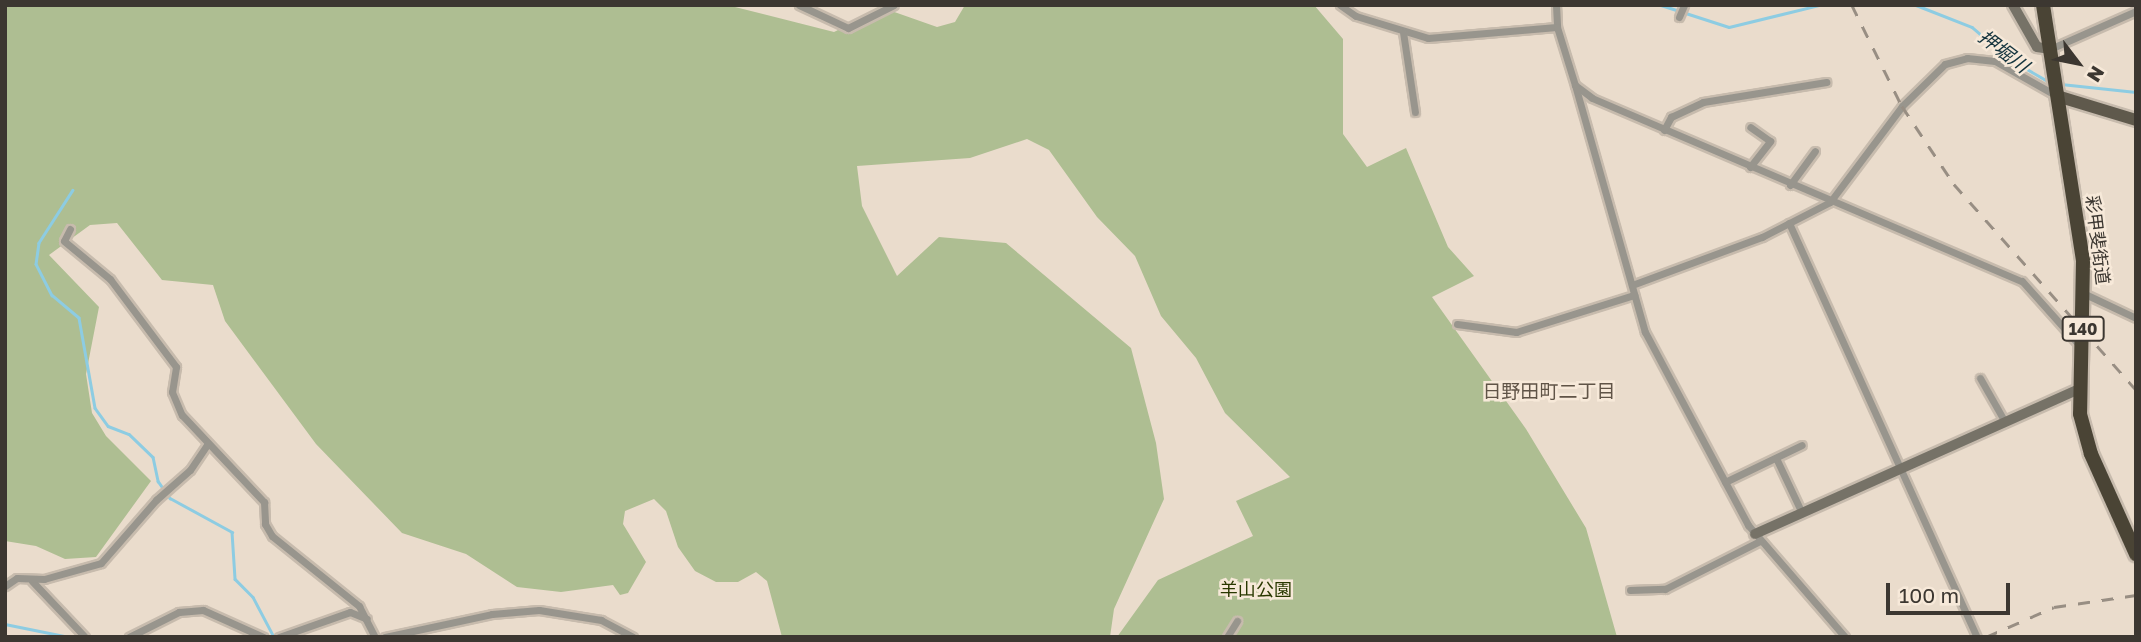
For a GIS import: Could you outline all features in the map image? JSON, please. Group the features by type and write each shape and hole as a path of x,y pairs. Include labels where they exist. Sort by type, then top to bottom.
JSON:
{"highway":[{"name":"彩甲斐街道","path":"2043,5 2085,294 2079,389 2091,454 2136,554"}],"main road":[{"path":"2057,91 2136,120"}],"street":[{"path":"799,5 848,28 894,5"},
{"path":"1340,5 1356,16 1403,32 1443,39 1557,27"},
{"path":"1556,5 1557,27 1645,332 1758,538 1844,637"},
{"path":"1679,16 1684,6"},
{"path":"2011,6 2037,47 2051,56 2136,11"},
{"path":"1403,32 1415,112"},
{"path":"1632,285 1789,223 1830,202 1902,106 1945,64 1967,58 1995,61 2057,91"},
{"path":"1664,131 1671,117 1703,102 1826,82"},
{"path":"1575,85 1618,112 2022,281 2081,348"},
{"path":"1750,127 1770,141 1750,167"},
{"path":"1790,185 1815,151"},
{"path":"1789,223 1977,637"},
{"path":"70,229 64,241 110,279 176,367 172,392 182,415 264,502 272,536 359,606 375,637"},
{"path":"2085,294 2136,318"},
{"path":"1457,324 1516,332 1634,295"},
{"path":"1980,378 2006,422"},
{"path":"1630,590 1665,589 1802,513 2079,389"},
{"path":"5,586 17,578 32,581 101,563 156,500 190,470 208,443"},
{"path":"1725,482 1802,445"},
{"path":"1776,458 1802,513"},
{"path":"32,581 85,637"},
{"path":"129,637 179,612 203,610 263,637"},
{"path":"385,637 492,614 539,610 601,620 633,637"},
{"path":"279,637 351,612 368,619"},
{"path":"1227,637 1237,621"}],"green space":[{"name":"羊山公園","path":"5,5 727,5 834,32 883,8 937,27 955,22 965,5 1314,5 1343,39 1343,134 1367,167 1406,148 1448,247 1474,276 1432,297 1526,429 1586,528 1617,637 1117,637 1158,580 1253,536 1236,501 1290,477 1225,413 1196,358 1161,316 1135,256 1097,217 1049,150 1027,139 970,158 857,166 862,206 897,276 939,237 1006,243 1131,348 1156,443 1164,499 1114,609 1110,637 782,637 767,581 756,572 738,582 716,582 695,571 678,547 666,511 654,499 625,511 623,524 646,562 628,593 620,595 613,585 561,592 517,587 466,554 402,533 316,444 225,321 213,285 162,280 117,223 90,225 49,255 99,307 86,374 92,413 106,436 151,481 96,557 65,559 36,546 5,541"}],"waterway":[{"name":"押堀川","path":"1661,5 1729,27 1819,5"},
{"name":"押堀川","path":"1916,5 1972,27 2008,58 2051,83"},
{"name":"押堀川","path":"2061,84 2136,92"},
{"path":"73,190 39,243 36,264 52,295 79,318 95,408 108,426 129,434 153,457 158,481 170,498 232,532 235,579 253,597 274,637"},
{"path":"5,624 69,637"},
{"path":"190,637 202,637"}],"railway":[{"path":"1852,5 1902,106 1954,184 2136,390"},
{"path":"1986,637 2054,607 2136,595"}],"district":[{"name":"日野田町二丁目","path":"1549,391"}]}
